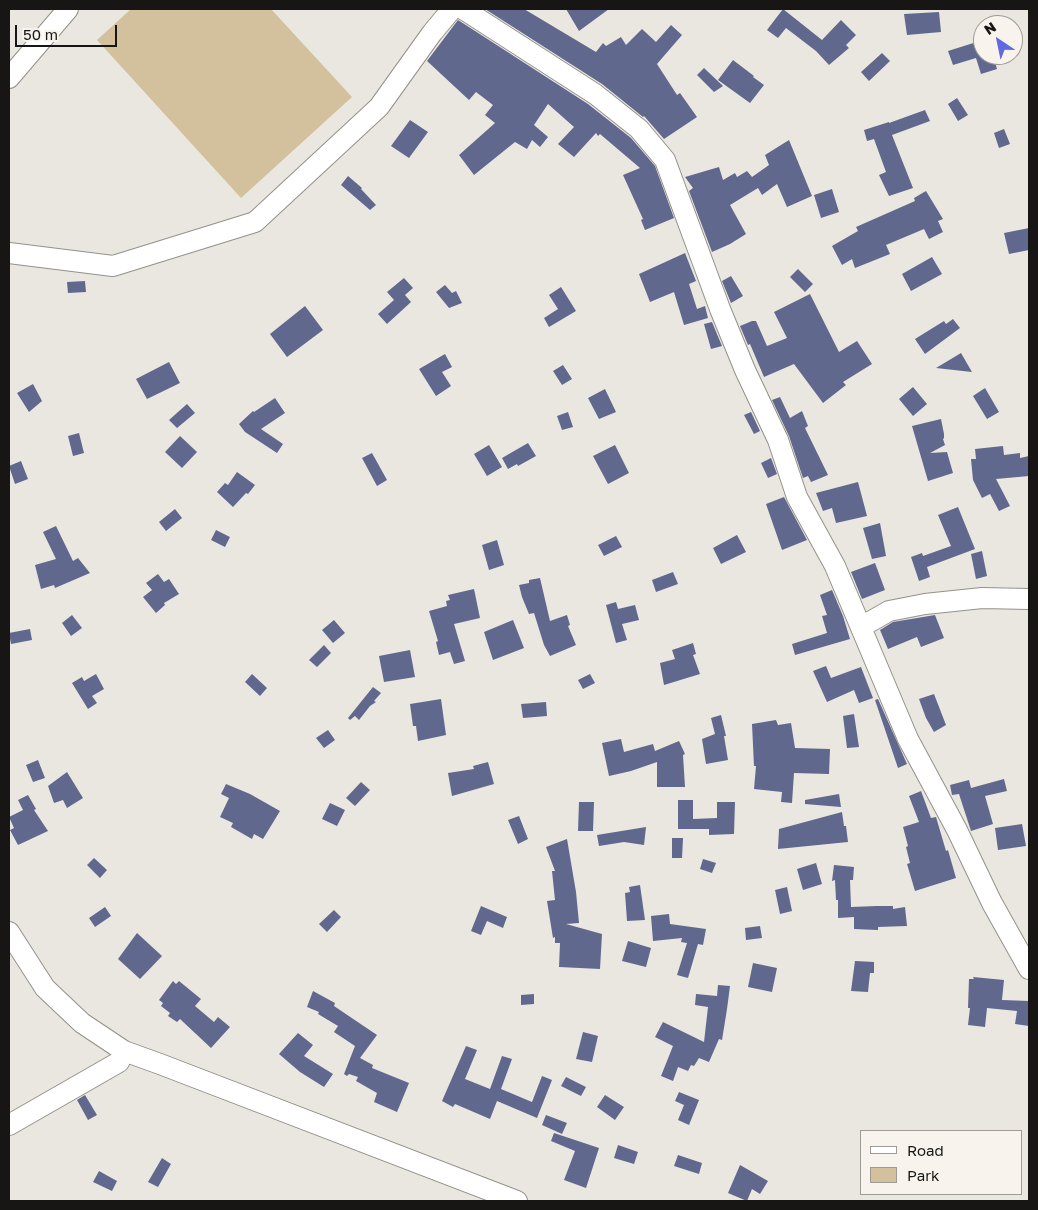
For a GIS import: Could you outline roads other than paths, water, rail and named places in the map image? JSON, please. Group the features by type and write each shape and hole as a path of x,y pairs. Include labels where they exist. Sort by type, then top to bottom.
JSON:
{"street":[{"path":"9,78 68,9"},
{"path":"9,253 113,266 255,222 380,107 452,9"},
{"path":"463,9 595,94 639,128 665,160 720,309 745,370 778,440 797,497 835,566 908,739 958,830 992,903 1029,969"},
{"path":"860,627 889,611 925,604 982,598 1029,599"},
{"path":"9,932 45,988 82,1023 124,1052 160,1064 517,1201"},
{"path":"9,1125 119,1062 124,1052"}]}
